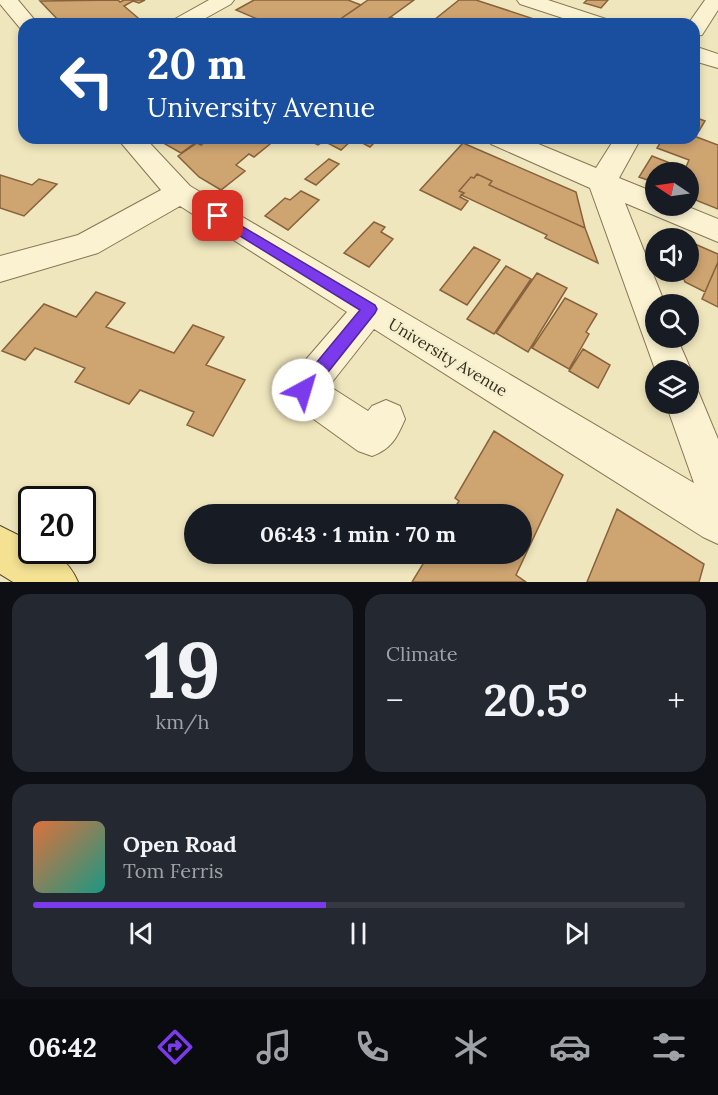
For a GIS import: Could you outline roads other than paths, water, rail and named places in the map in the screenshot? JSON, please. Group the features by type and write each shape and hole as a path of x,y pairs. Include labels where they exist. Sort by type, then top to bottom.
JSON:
{"main road":[{"path":"0,548 55,582"}],"street":[{"path":"191,18 224,0"},
{"path":"527,0 583,18"},
{"path":"700,21 715,0"},
{"path":"204,11 219,18"},
{"path":"700,56 718,61"},
{"name":"University Avenue","path":"135,144 180,193 718,522"},
{"path":"514,144 645,200"},
{"path":"602,182 624,144"},
{"path":"602,182 645,296"},
{"path":"0,269 87,245 180,193"},
{"path":"683,216 718,231"},
{"path":"370,309 303,390 372,437 386,419"},
{"path":"689,414 718,492"}]}
